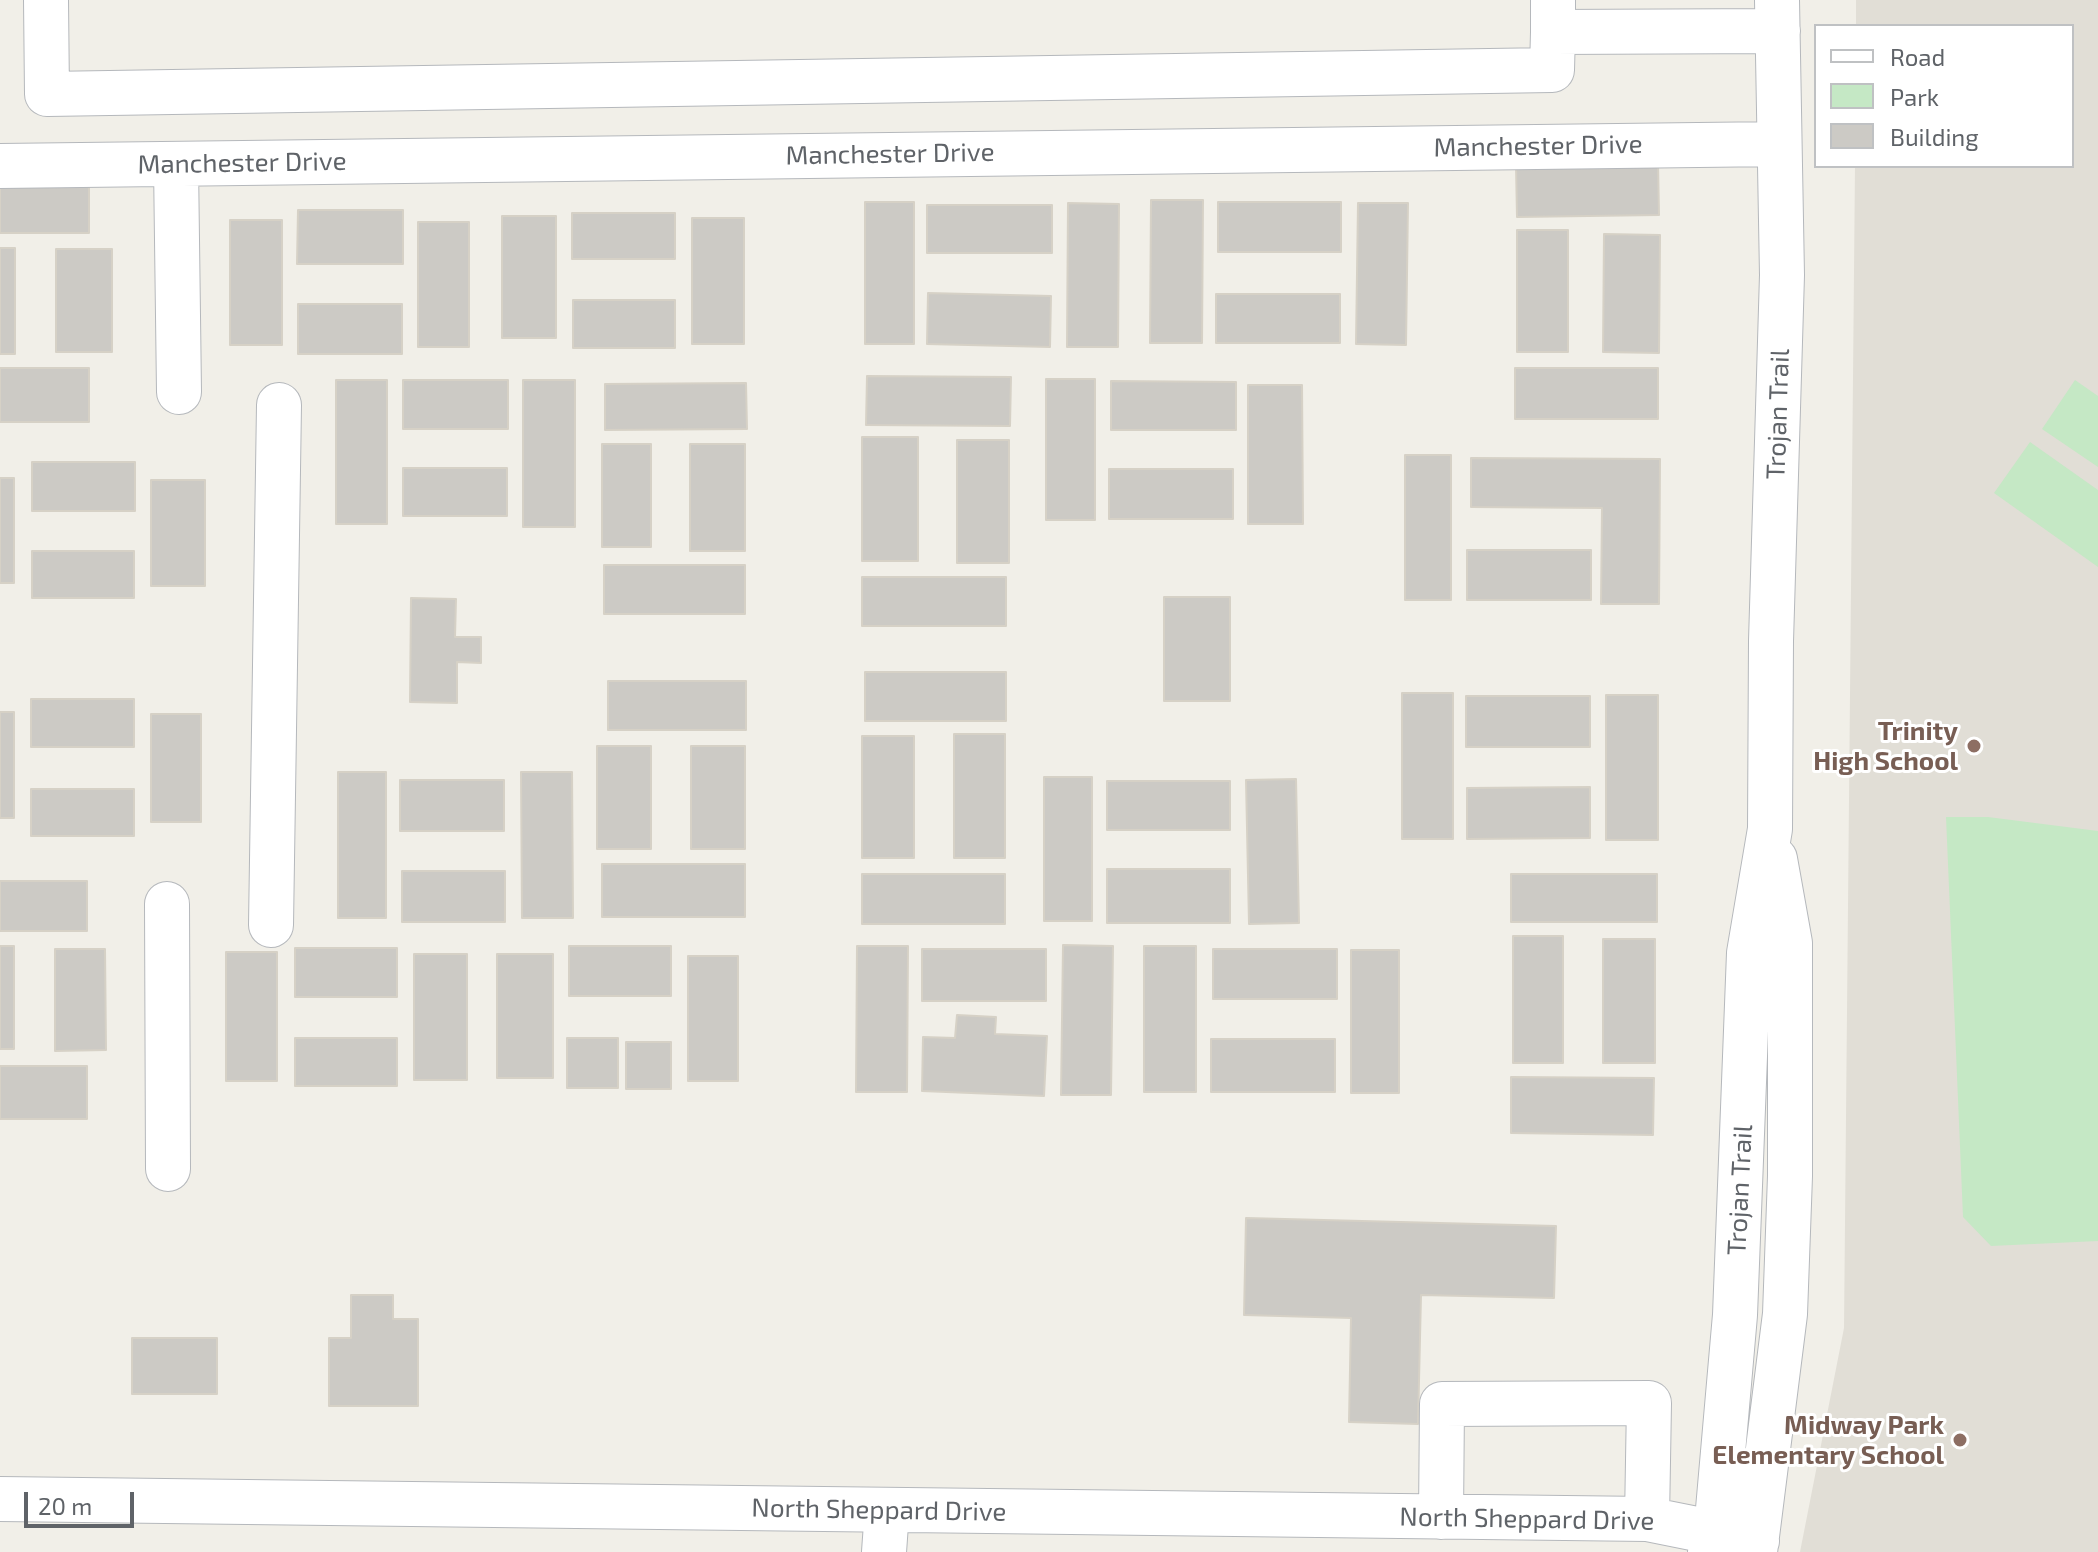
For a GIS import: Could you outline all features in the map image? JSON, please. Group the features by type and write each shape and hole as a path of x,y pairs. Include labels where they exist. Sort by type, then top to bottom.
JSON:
{"street":[{"path":"46,0 47,94 1552,70 1553,16 1777,15"},
{"name":"Trojan Trail","path":"1735,1544 1735,1315 1749,953 1770,829 1771,641 1782,275 1777,15"},
{"name":"Manchester Drive","path":"0,166 1779,144"},
{"path":"176,164 179,392"},
{"path":"271,925 279,405"},
{"path":"167,904 168,1169"},
{"path":"1441,1517 1442,1404 1649,1403 1647,1519"},
{"name":"North Sheppard Drive","path":"0,1499 886,1531 1364,1534 1441,1517 1647,1519 1735,1544"}],"shaded area":[{"name":"Trinity High School","path":"1856,0 2098,0 2098,1552 1800,1552 1844,1328 1855,168 2074,168 2074,24 1856,24"}],"green space":[{"path":"2075,380 2098,396 2098,467 2042,429"},
{"path":"2030,442 2098,490 2098,567 1994,493"},
{"path":"1946,817 1988,817 2098,831 2098,1241 1991,1246 1963,1217"}],"building":[{"path":"1658,163 1659,215 1517,217 1516,165"},
{"path":"0,187 89,187 89,233 0,233"},
{"path":"1151,200 1203,200 1202,343 1150,343"},
{"path":"865,202 914,202 914,344 865,344"},
{"path":"1218,202 1341,202 1341,252 1218,252"},
{"path":"1068,203 1119,204 1118,347 1067,347"},
{"path":"1358,203 1408,203 1406,345 1356,344"},
{"path":"927,205 1052,205 1052,253 927,253"},
{"path":"298,210 403,210 403,264 297,264"},
{"path":"572,213 675,213 675,259 572,259"},
{"path":"502,216 556,216 556,338 502,338"},
{"path":"692,218 744,218 744,344 692,344"},
{"path":"230,220 282,220 282,345 230,345"},
{"path":"418,222 469,222 469,347 418,347"},
{"path":"1517,230 1568,230 1568,352 1517,352"},
{"path":"1604,234 1660,235 1659,353 1603,352"},
{"path":"0,248 15,248 15,354 0,354"},
{"path":"56,249 112,249 112,352 56,352"},
{"path":"928,293 1051,296 1050,347 927,344"},
{"path":"1216,294 1340,294 1340,343 1216,343"},
{"path":"573,300 675,300 675,348 573,348"},
{"path":"298,304 402,304 402,354 298,354"},
{"path":"0,368 89,368 89,422 0,422"},
{"path":"1515,368 1658,368 1658,419 1515,419"},
{"path":"867,376 1011,377 1010,426 866,425"},
{"path":"1046,379 1095,379 1095,520 1046,520"},
{"path":"336,380 387,380 387,524 336,524"},
{"path":"403,380 508,380 508,429 403,429"},
{"path":"523,380 575,380 575,527 523,527"},
{"path":"1111,381 1236,382 1236,430 1111,430"},
{"path":"746,383 747,429 605,430 605,384"},
{"path":"1248,385 1302,385 1303,524 1248,524"},
{"path":"862,437 918,437 918,561 862,561"},
{"path":"957,440 1009,440 1009,563 957,563"},
{"path":"602,444 651,444 651,547 602,547"},
{"path":"690,444 745,444 745,551 690,551"},
{"path":"1405,455 1451,455 1451,600 1405,600"},
{"path":"1471,458 1660,459 1659,604 1601,604 1602,508 1471,507"},
{"path":"32,462 135,462 135,511 32,511"},
{"path":"403,468 507,468 507,516 403,516"},
{"path":"1109,469 1233,469 1233,519 1109,519"},
{"path":"0,478 14,478 14,583 0,583"},
{"path":"151,480 205,480 205,586 151,586"},
{"path":"1467,550 1591,550 1591,600 1467,600"},
{"path":"32,551 134,551 134,598 32,598"},
{"path":"604,565 745,565 745,614 604,614"},
{"path":"862,577 1006,577 1006,626 862,626"},
{"path":"1164,597 1230,597 1230,701 1164,701"},
{"path":"411,598 456,599 455,637 481,637 481,663 457,662 457,703 410,702"},
{"path":"865,672 1006,672 1006,721 865,721"},
{"path":"608,681 746,681 746,730 608,730"},
{"path":"1402,693 1453,693 1453,839 1402,839"},
{"path":"1606,695 1658,695 1658,840 1606,840"},
{"path":"1466,696 1590,696 1590,747 1466,747"},
{"path":"31,699 134,699 134,747 31,747"},
{"path":"0,712 14,712 14,818 0,818"},
{"path":"151,714 201,714 201,822 151,822"},
{"path":"954,734 1005,734 1005,858 954,858"},
{"path":"862,736 914,736 914,858 862,858"},
{"path":"597,746 651,746 651,849 597,849"},
{"path":"691,746 745,746 745,849 691,849"},
{"path":"338,772 386,772 386,918 338,918"},
{"path":"521,772 572,772 573,918 522,918"},
{"path":"1044,777 1092,777 1092,921 1044,921"},
{"path":"1296,779 1299,923 1249,924 1246,780"},
{"path":"400,780 504,780 504,831 400,831"},
{"path":"1107,781 1230,781 1230,830 1107,830"},
{"path":"1590,787 1590,838 1467,839 1467,788"},
{"path":"31,789 134,789 134,836 31,836"},
{"path":"602,864 745,864 745,917 602,917"},
{"path":"1107,869 1230,869 1230,923 1107,923"},
{"path":"402,871 505,871 505,922 402,922"},
{"path":"862,874 1005,874 1005,924 862,924"},
{"path":"1511,874 1657,874 1657,922 1511,922"},
{"path":"0,881 87,881 87,931 0,931"},
{"path":"1513,936 1563,936 1563,1063 1513,1063"},
{"path":"1603,939 1655,939 1655,1063 1603,1063"},
{"path":"1063,945 1113,946 1111,1095 1061,1095"},
{"path":"0,946 14,946 14,1049 0,1049"},
{"path":"569,946 671,946 671,996 569,996"},
{"path":"857,946 908,946 907,1092 856,1092"},
{"path":"1144,946 1196,946 1196,1092 1144,1092"},
{"path":"295,948 397,948 397,997 295,997"},
{"path":"55,949 105,949 106,1050 55,1051"},
{"path":"922,949 1046,949 1046,1001 922,1001"},
{"path":"1213,949 1337,949 1337,999 1213,999"},
{"path":"1351,950 1399,950 1399,1093 1351,1093"},
{"path":"226,952 277,952 277,1081 226,1081"},
{"path":"414,954 467,954 467,1080 414,1080"},
{"path":"497,954 553,954 553,1078 497,1078"},
{"path":"688,956 738,956 738,1081 688,1081"},
{"path":"957,1015 996,1017 995,1034 1047,1036 1044,1096 922,1091 923,1037 955,1038"},
{"path":"295,1038 397,1038 397,1086 295,1086"},
{"path":"567,1038 618,1038 618,1088 567,1088"},
{"path":"1211,1039 1335,1039 1335,1092 1211,1092"},
{"path":"626,1042 671,1042 671,1089 626,1089"},
{"path":"0,1066 87,1066 87,1119 0,1119"},
{"path":"1511,1077 1654,1078 1653,1135 1511,1133"},
{"path":"1246,1218 1556,1226 1554,1298 1421,1295 1418,1424 1349,1422 1351,1318 1244,1315"},
{"path":"351,1295 393,1295 393,1319 418,1319 418,1406 329,1406 329,1338 351,1338"},
{"path":"132,1338 217,1338 217,1394 132,1394"}],"place":[{"name":"Trinity High School","path":"1974,746"},
{"name":"Midway Park Elementary School","path":"1960,1440"}]}
